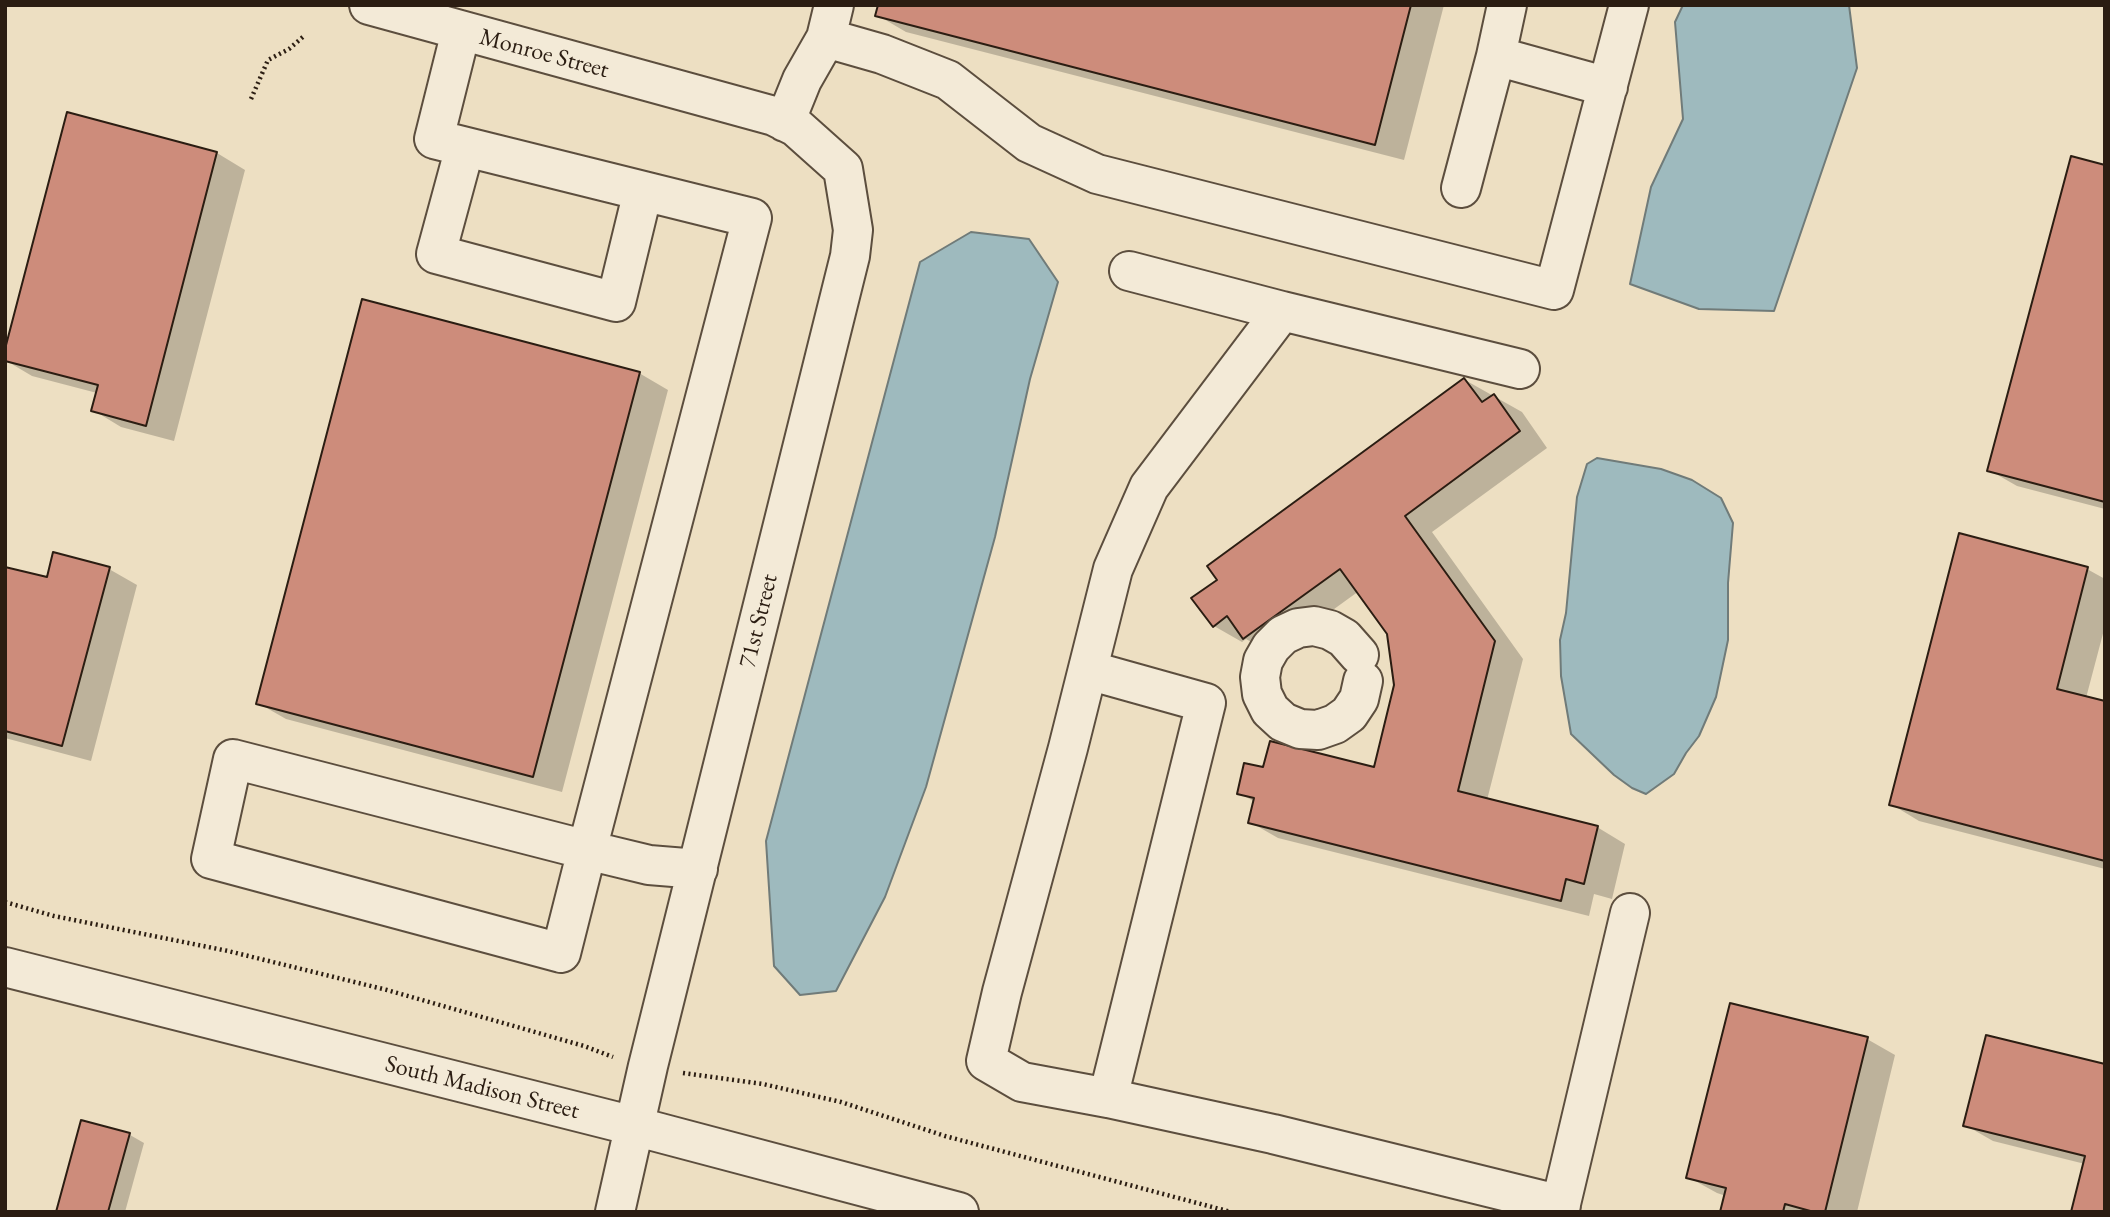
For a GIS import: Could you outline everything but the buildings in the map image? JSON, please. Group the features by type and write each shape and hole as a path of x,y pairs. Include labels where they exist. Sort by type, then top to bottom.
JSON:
{"street":[{"name":"Monroe Street","path":"369,5 720,102"},
{"path":"1461,188 1507,5"},
{"path":"785,122 830,22 882,54 948,80 1029,143 1097,174 1554,290 1629,5"},
{"path":"461,31 434,139 752,218 587,850 561,953 211,859 233,759 587,850 649,866 698,869"},
{"path":"1496,55 1608,87"},
{"name":"71st Street","path":"615,1212 850,256 853,230 843,169 796,127 774,117 720,102"},
{"path":"465,147 436,254 616,302 643,191"},
{"path":"1129,271 1282,312 1520,369"},
{"path":"1282,312 1149,487 1113,569 986,1061 1022,1082 1273,1134 1560,1208 1630,913"},
{"path":"1314,626 1330,629 1344,638 1361,668 1359,699 1349,714 1335,724 1318,730 1300,729 1283,722 1270,710 1262,694 1260,677 1263,661 1270,647 1283,635 1298,628 1314,626"},
{"path":"1088,670 1206,703 1260,677"},
{"path":"1108,1098 1206,703"},
{"name":"South Madison Street","path":"5,967 634,1126 959,1212"}],"path":[{"path":"251,99 268,60 289,49 304,36"},
{"path":"5,902 54,916 228,951 387,990 584,1045 612,1057"},
{"path":"688,1074 763,1084 841,1102 945,1136 1231,1212"}],"water":[{"path":"1683,5 1849,5 1857,68 1774,311 1699,309 1630,284 1651,187 1683,119 1675,22"},
{"path":"971,232 1029,239 1058,282 1030,379 995,537 926,787 885,897 836,991 800,995 774,966 766,841 920,262"},
{"path":"1597,458 1661,469 1692,480 1721,498 1733,523 1728,583 1728,640 1716,697 1699,736 1674,774 1646,794 1614,775 1571,734 1561,676 1560,640 1566,613 1577,497 1587,464"}]}
